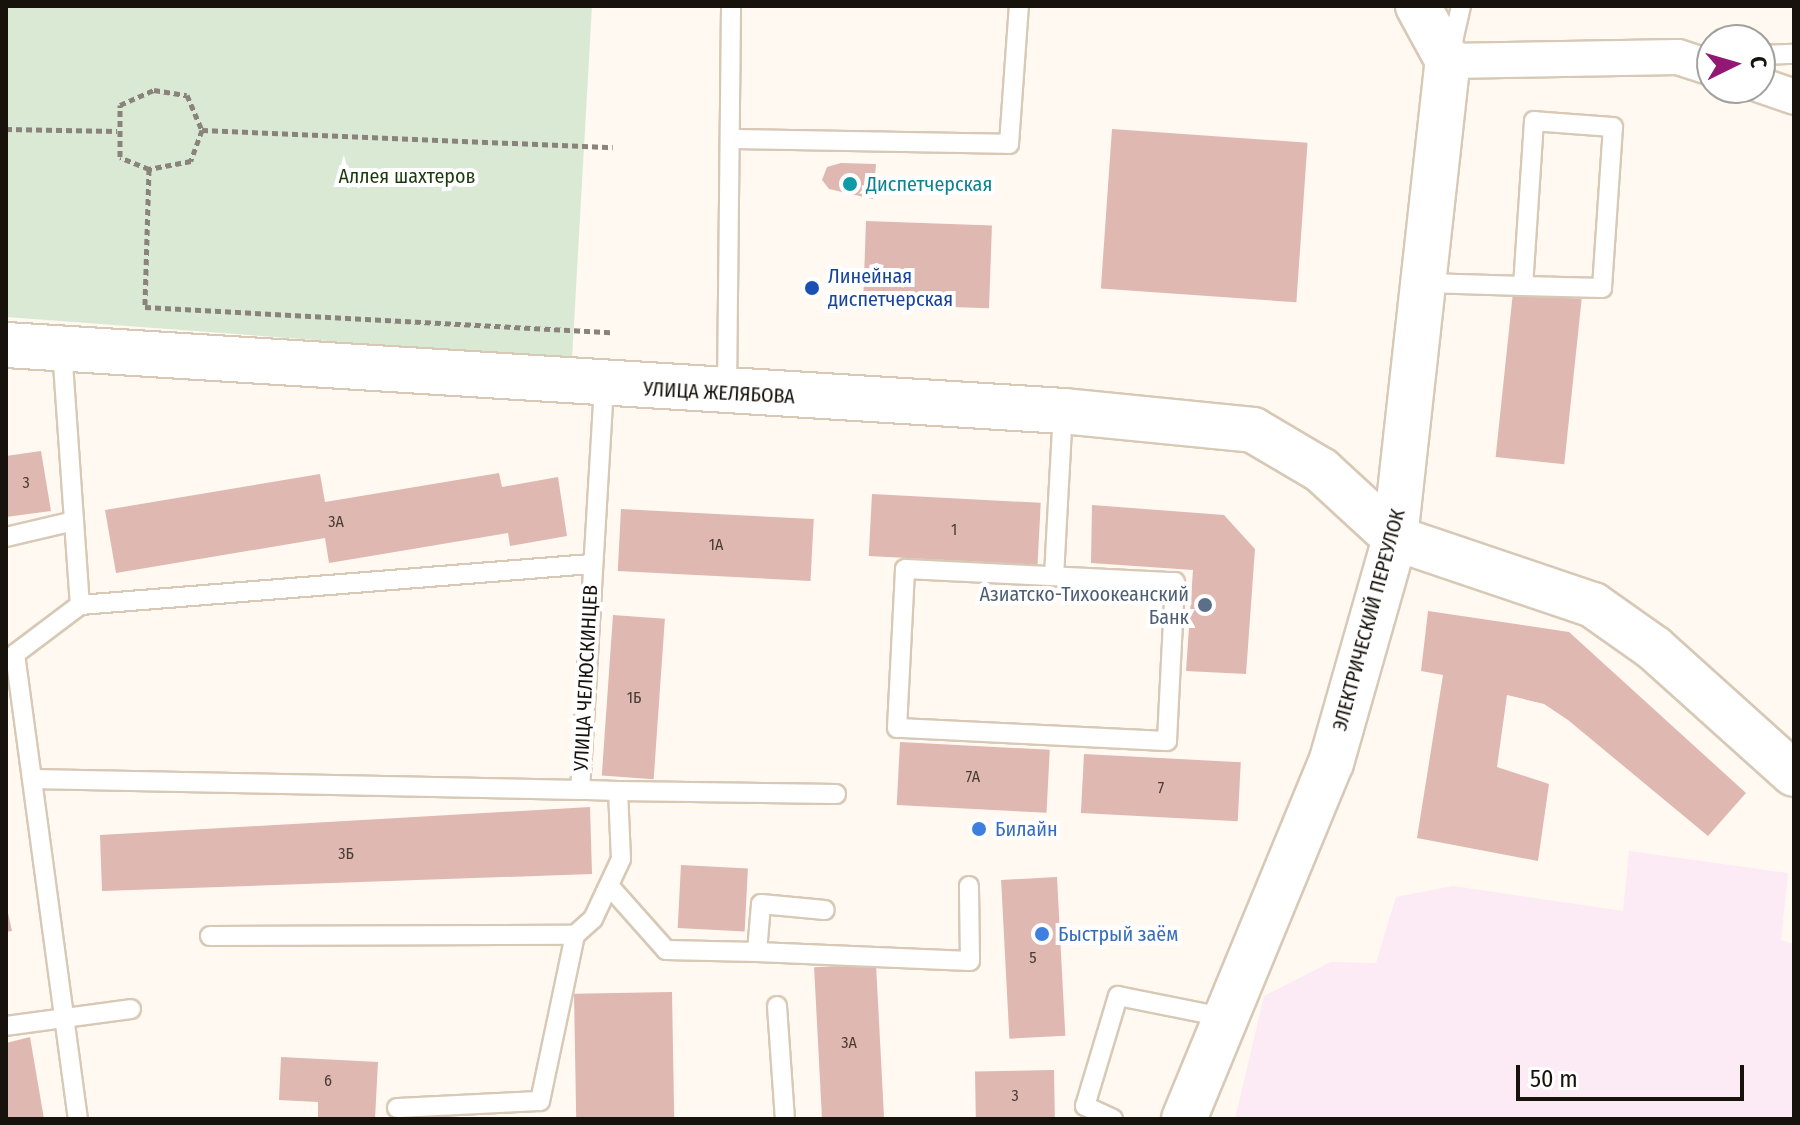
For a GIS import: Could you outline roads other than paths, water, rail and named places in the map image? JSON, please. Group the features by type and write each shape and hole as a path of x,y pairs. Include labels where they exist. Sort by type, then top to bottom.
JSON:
{"street":[{"path":"1418,6 1448,61 1678,57 1696,63"},
{"name":"ЭЛЕКТРИЧЕСКИЙ ПЕРЕУЛОК","path":"1184,1119 1223,1017 1331,763 1395,538 1426,283 1448,61"},
{"name":"УЛИЦА ЖЕЛЯБОВА","path":"6,345 604,388 1063,411 1253,430 1321,470 1395,538"},
{"path":"1395,538 1593,605 1654,648 1794,774"}],"lane":[{"path":"727,393 731,6"},
{"path":"730,139 1009,144 1019,6"},
{"path":"1448,61 1461,6"},
{"path":"1678,57 1696,56"},
{"path":"1426,283 1523,286 1602,288 1613,127 1534,121 1523,286"},
{"path":"62,349 80,605"},
{"name":"УЛИЦА ЧЕЛЮСКИНЦЕВ","path":"604,388 591,564 580,790 836,794"},
{"path":"1054,576 1063,411"},
{"path":"6,537 74,521"},
{"path":"78,1119 15,654 80,605 591,564"},
{"path":"905,569 1054,576 1175,582 1167,741 897,728 905,569"},
{"path":"32,779 580,790"},
{"path":"397,1108 540,1101 575,935 611,888 621,859 618,791"},
{"path":"611,888 666,950 970,961 969,886"},
{"path":"757,952 761,904 825,910"},
{"path":"210,936 575,935"},
{"path":"1113,1119 1085,1106 1118,996 1223,1017"},
{"path":"777,1006 785,1119"},
{"path":"6,1026 131,1009"}],"place":[{"name":"Диспетчерская","path":"850,184"},
{"name":"Линейная диспетчерская","path":"812,288"},
{"name":"Азиатско-Тихоокеанский Банк","path":"1205,605"},
{"name":"Билайн","path":"979,829"},
{"name":"Быстрый заём","path":"1042,934"}],"park label":[{"name":"Аллея шахтеров","path":"407,176"}]}
